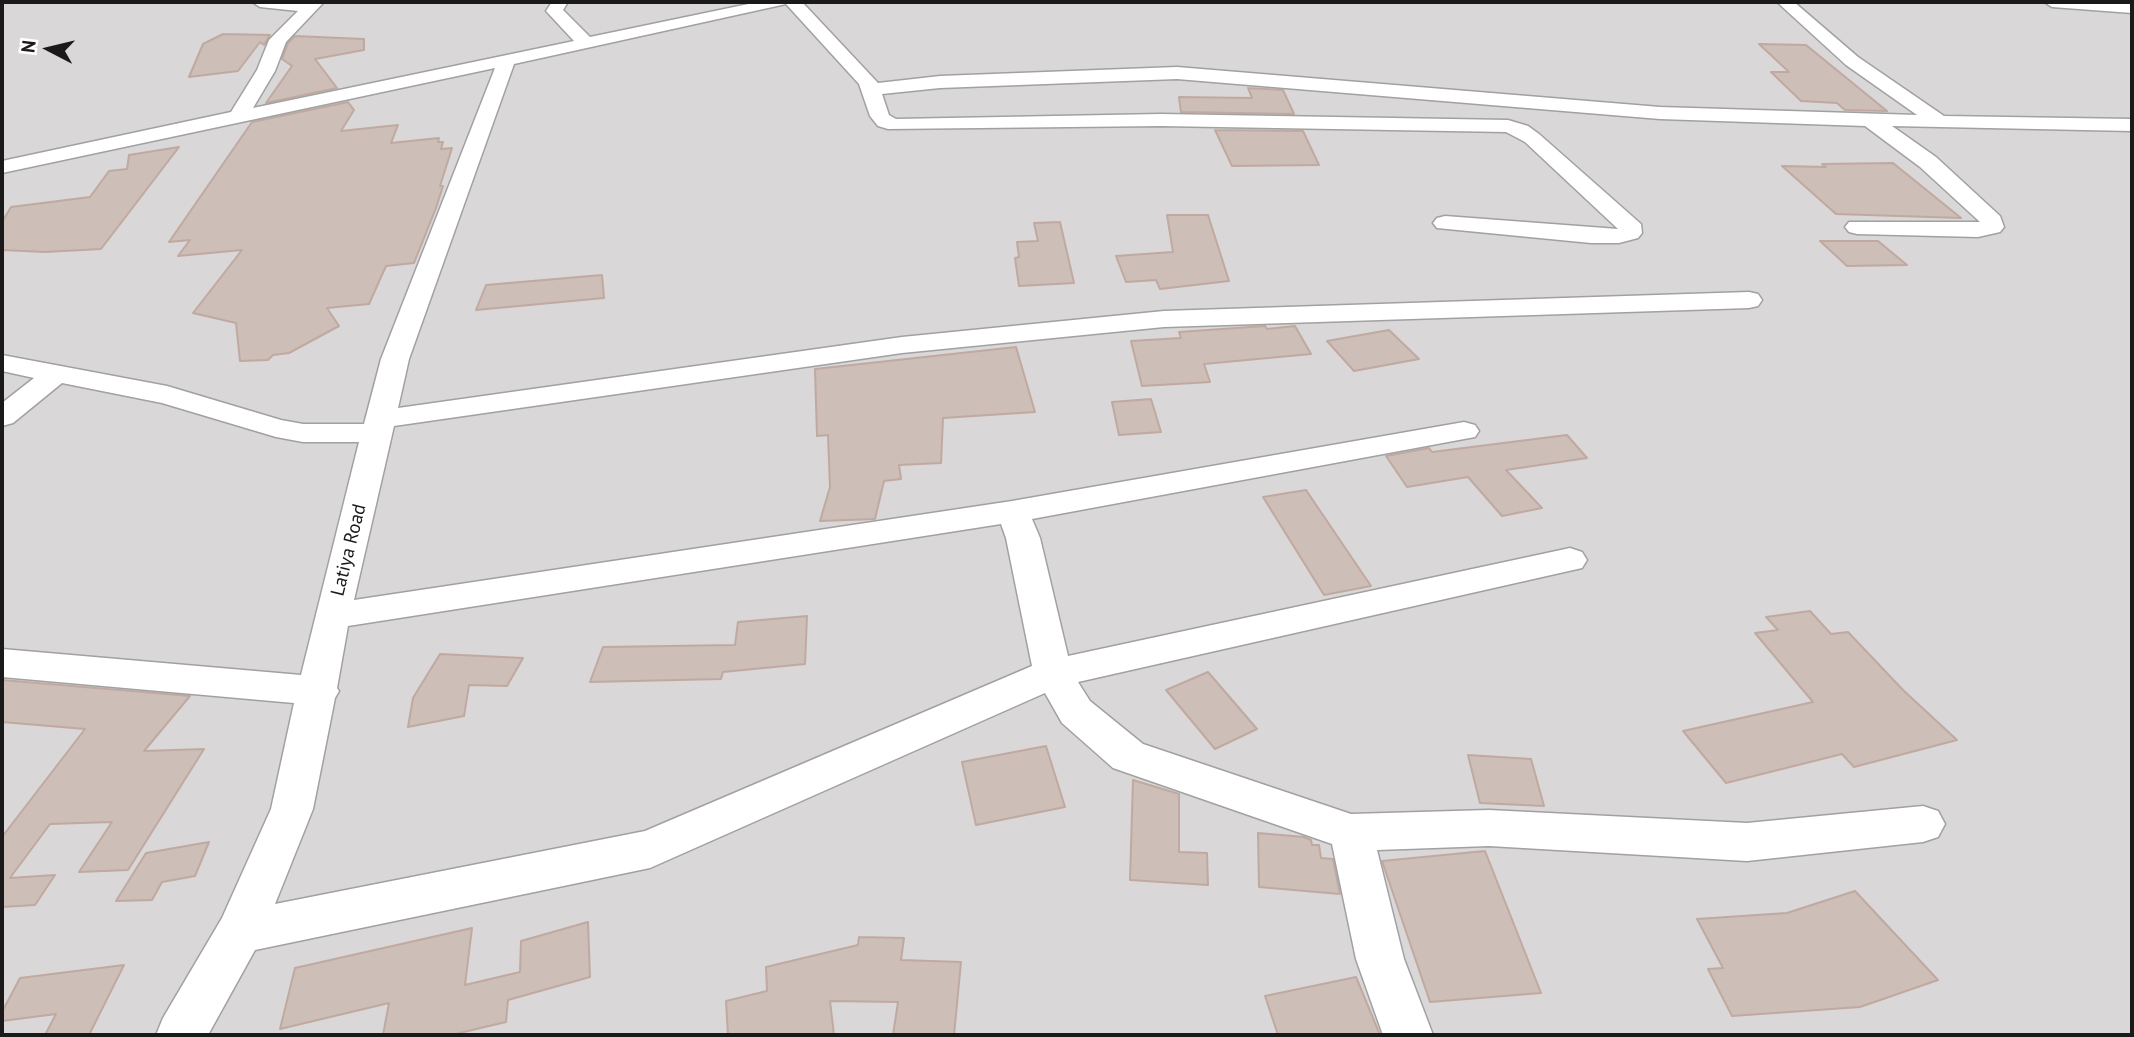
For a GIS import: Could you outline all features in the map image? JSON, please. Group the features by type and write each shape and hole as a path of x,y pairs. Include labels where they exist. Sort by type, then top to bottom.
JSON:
{"street":[{"path":"260,2 314,4"},
{"path":"560,2 554,11 586,43"},
{"path":"2,167 780,2"},
{"path":"793,2 872,89 880,116 885,122 895,125 1161,120 1508,125 1532,138 1629,223 1630,233 1619,236 1591,236 1445,223"},
{"path":"1785,2 1852,61 1939,122"},
{"path":"2052,2 2132,8"},
{"path":"239,117 254,87 266,71 278,40 314,4"},
{"name":"Latiya Road","path":"181,1035 240,932 292,809 332,616 395,359 508,60"},
{"path":"872,89 940,82 1177,73 1660,113 2132,125"},
{"path":"1857,227 1978,230 1992,227 1992,221 1928,162 1870,120"},
{"path":"2,363 167,395 276,428 303,433 379,426 902,345 1164,319 1749,300"},
{"path":"2,417 55,375"},
{"path":"332,616 1012,512 1464,431"},
{"path":"1012,512 1023,538 1053,673 1076,712 1128,756 1351,832 1489,828 1747,842 1923,824"},
{"path":"240,932 650,849 1053,673 1570,560"},
{"path":"2,663 318,691"},
{"path":"1351,832 1380,959 1408,1035"}],"shaded area":[{"path":"2,2 2132,2 2132,1035 2,1035"}],"building":[{"path":"223,34 270,35 264,45 260,42 238,71 189,77 203,44"},
{"path":"295,36 364,39 364,50 315,59 337,88 266,103 292,66 282,59 288,43"},
{"path":"1759,44 1806,45 1887,111 1845,110 1837,103 1801,101 1771,72 1789,72"},
{"path":"1248,88 1283,90 1294,114 1181,112 1179,97 1252,98"},
{"path":"348,102 354,110 341,131 398,125 391,143 439,138 438,142 443,142 441,149 452,148 436,208 414,263 386,266 369,304 327,308 339,326 289,353 273,355 268,360 240,361 236,323 193,313 242,250 178,256 190,240 169,242 252,122"},
{"path":"1215,130 1303,131 1319,165 1232,166"},
{"path":"179,147 101,249 45,252 2,250 2,222 11,207 90,197 109,171 127,169 129,155"},
{"path":"1893,163 1961,218 1836,214 1782,166 1826,167 1822,164"},
{"path":"1167,215 1208,215 1229,281 1160,289 1156,280 1126,282 1116,256 1173,252"},
{"path":"1060,222 1074,283 1019,286 1015,258 1019,257 1017,242 1038,241 1034,223"},
{"path":"1820,241 1878,241 1907,265 1847,266"},
{"path":"602,275 604,298 476,310 486,285"},
{"path":"1265,326 1267,329 1295,326 1311,354 1204,364 1210,382 1142,386 1131,341 1181,338 1179,332"},
{"path":"1389,330 1419,359 1354,371 1327,341"},
{"path":"1016,347 1035,412 943,418 941,463 899,465 901,479 884,481 875,519 820,521 830,487 828,435 817,436 815,369"},
{"path":"1151,399 1161,432 1119,435 1112,402"},
{"path":"1567,435 1587,458 1506,470 1542,508 1502,516 1468,477 1407,487 1386,456 1429,448 1432,452"},
{"path":"1306,490 1371,586 1324,595 1263,497"},
{"path":"1810,611 1831,634 1848,632 1903,690 1957,740 1854,767 1842,754 1726,783 1683,731 1813,702 1755,633 1778,630 1766,617"},
{"path":"807,616 805,664 723,672 721,679 590,682 603,647 735,645 738,622"},
{"path":"440,654 523,658 507,686 469,685 464,716 408,727 413,698"},
{"path":"1208,672 1257,729 1215,749 1166,690"},
{"path":"2,680 190,696 144,751 204,749 128,870 79,872 112,822 50,824 10,878 55,875 35,905 2,907 2,837 85,729 2,722"},
{"path":"1046,746 1065,807 976,825 962,762"},
{"path":"1468,755 1531,759 1544,806 1480,803"},
{"path":"1133,780 1179,794 1179,852 1207,853 1208,885 1130,880"},
{"path":"1258,833 1304,837 1311,840 1312,845 1319,845 1321,858 1333,859 1340,894 1259,887"},
{"path":"209,842 195,876 162,882 152,900 116,901 146,853"},
{"path":"1485,851 1541,993 1430,1002 1382,861"},
{"path":"1855,891 1938,980 1860,1007 1732,1016 1708,969 1723,968 1697,919 1787,913"},
{"path":"588,922 590,977 508,1000 506,1022 451,1035 383,1035 389,1003 280,1029 295,968 472,928 465,985 520,972 521,941"},
{"path":"859,937 904,938 901,960 961,962 954,1035 893,1035 898,1002 830,1001 834,1035 728,1035 726,1001 767,991 766,967 858,945"},
{"path":"124,965 89,1035 45,1035 56,1014 2,1021 2,1012 20,978"},
{"path":"1356,977 1380,1035 1278,1035 1265,996"}]}
